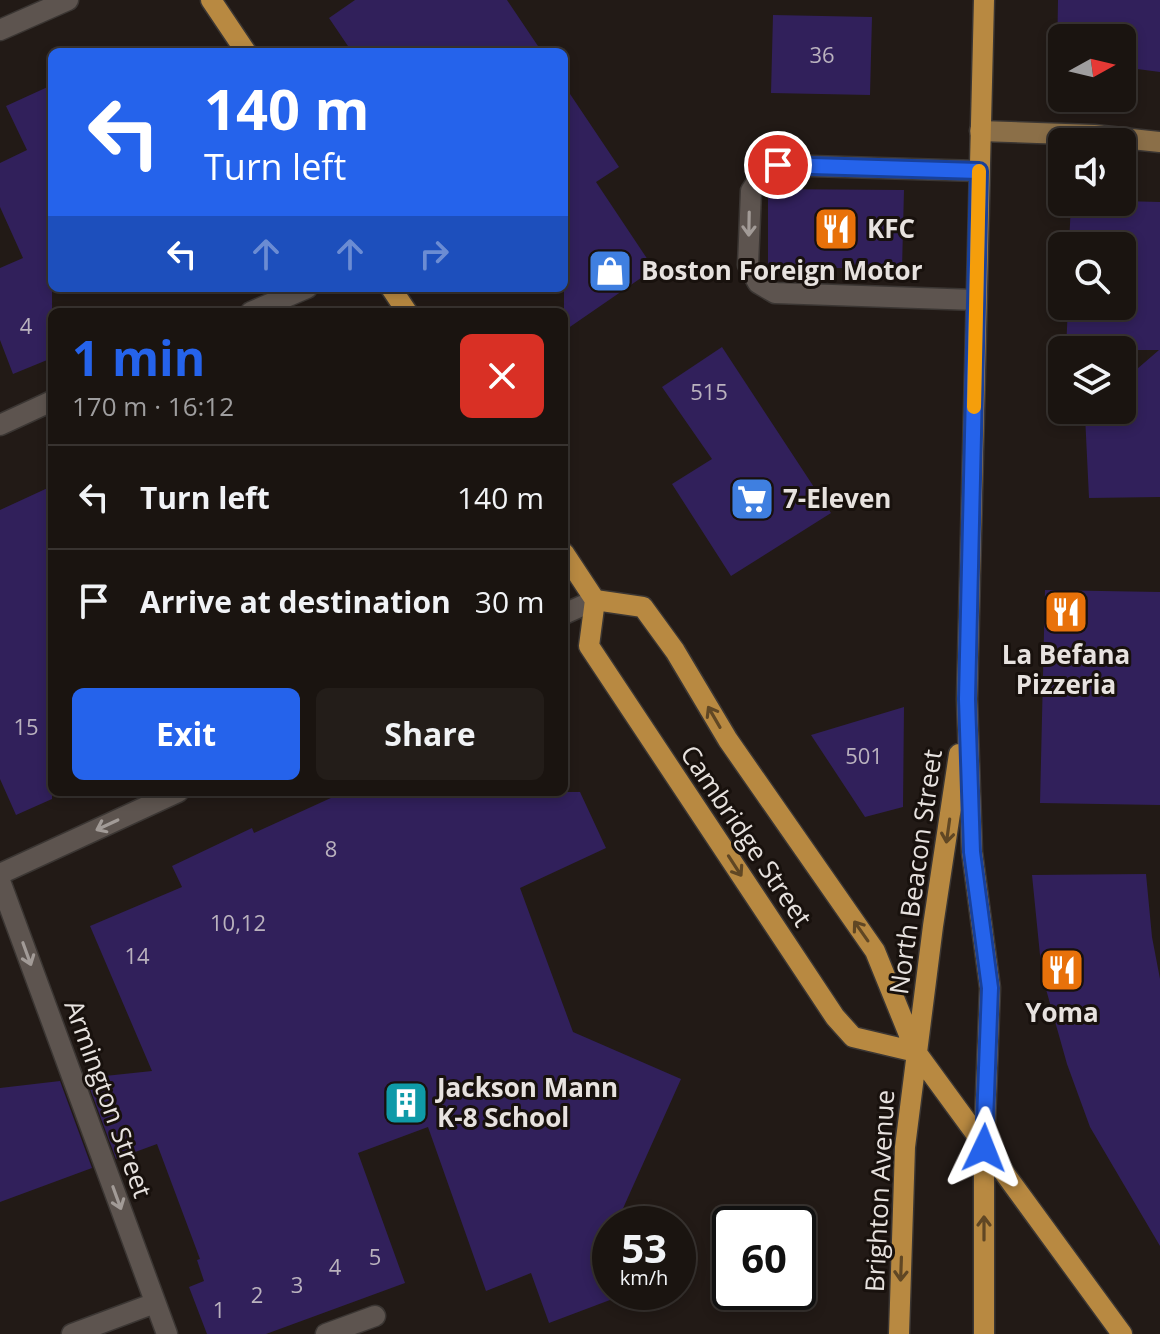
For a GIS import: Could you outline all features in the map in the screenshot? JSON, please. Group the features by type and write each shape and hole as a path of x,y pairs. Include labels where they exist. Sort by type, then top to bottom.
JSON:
{"main road":[{"path":"211,0 243,48"},
{"name":"North Beacon Street","path":"984,0 967,699 972,852 990,988 984,1148"},
{"path":"568,559 595,600"},
{"name":"Cambridge Street","path":"916,1052 853,1037 844,1027 589,646 595,600 643,607 675,651 728,740 875,951 916,1052 1122,1334"},
{"name":"North Beacon Street","path":"916,1052 967,699"},
{"name":"Brighton Avenue","path":"899,1334 905,1147 916,1052"},
{"path":"984,1148 984,1334"}],"street":[{"path":"0,30 68,0"},
{"path":"980,131 1094,135 1160,142"},
{"path":"976,300 775,293 758,283 748,265 751,191 762,174 778,165 979,171"},
{"path":"260,308 298,292"},
{"path":"0,425 48,403"},
{"path":"568,612 595,600"},
{"path":"0,874 169,796"},
{"name":"Armington Street","path":"0,881 167,1334"},
{"path":"72,1334 155,1303"},
{"path":"326,1334 375,1316"}],"building":[{"path":"355,0 507,0 539,48 349,48 329,18"},
{"path":"1058,0 1160,0 1160,72 1136,69 1136,24 1058,24"},
{"path":"773,15 872,17 870,95 771,93"},
{"path":"48,87 48,292 52,292 52,308 48,308 48,360 13,374 0,340 0,268 23,258 0,207 0,163 27,150 6,106"},
{"path":"568,91 619,167 596,182 654,269 568,328 568,308 564,308 564,292 568,292"},
{"name":"KFC","path":"768,189 904,190 902,269 768,267"},
{"path":"1136,201 1160,202 1160,497 1089,498 1085,424 1136,424 1136,370 1159,350 1136,350 1136,336 1067,336 1067,320 1136,320 1136,232 1070,232 1070,216 1136,216"},
{"name":"7-Eleven","path":"722,347 831,513 731,576 672,484 712,459 662,387"},
{"path":"48,488 48,796 52,799 16,815 0,779 0,510"},
{"path":"1045,590 1160,592 1160,805 1040,803"},
{"path":"904,707 903,807 865,817 811,735"},
{"path":"568,792 580,792 606,848 520,888 573,1032 681,1079 624,1206 592,1206 592,1307 549,1323 531,1273 486,1291 428,1127 358,1153 405,1283 266,1334 207,1334 189,1287 204,1281 197,1260 200,1259 157,1144 116,1159 86,1078 152,1071 90,926 182,887 172,866 252,828 254,833 335,796 568,796"},
{"path":"1146,874 1160,979 1160,1246 1090,1127 1067,1064 1042,975 1032,875"},
{"path":"60,1081 92,1168 0,1202 0,1088"}],"slow traffic":[{"path":"974,407 979,171"}],"place":[{"name":"KFC","path":"836,229"},
{"name":"Boston Foreign Motor","path":"610,271"},
{"name":"7-Eleven","path":"752,499"},
{"name":"La Befana Pizzeria","path":"1066,612"},
{"name":"Yoma","path":"1062,970"},
{"name":"Jackson Mann K-8 School","path":"406,1103"}],"route":[{"path":"778,165 979,171 967,699 972,852 990,988 984,1148"}]}
